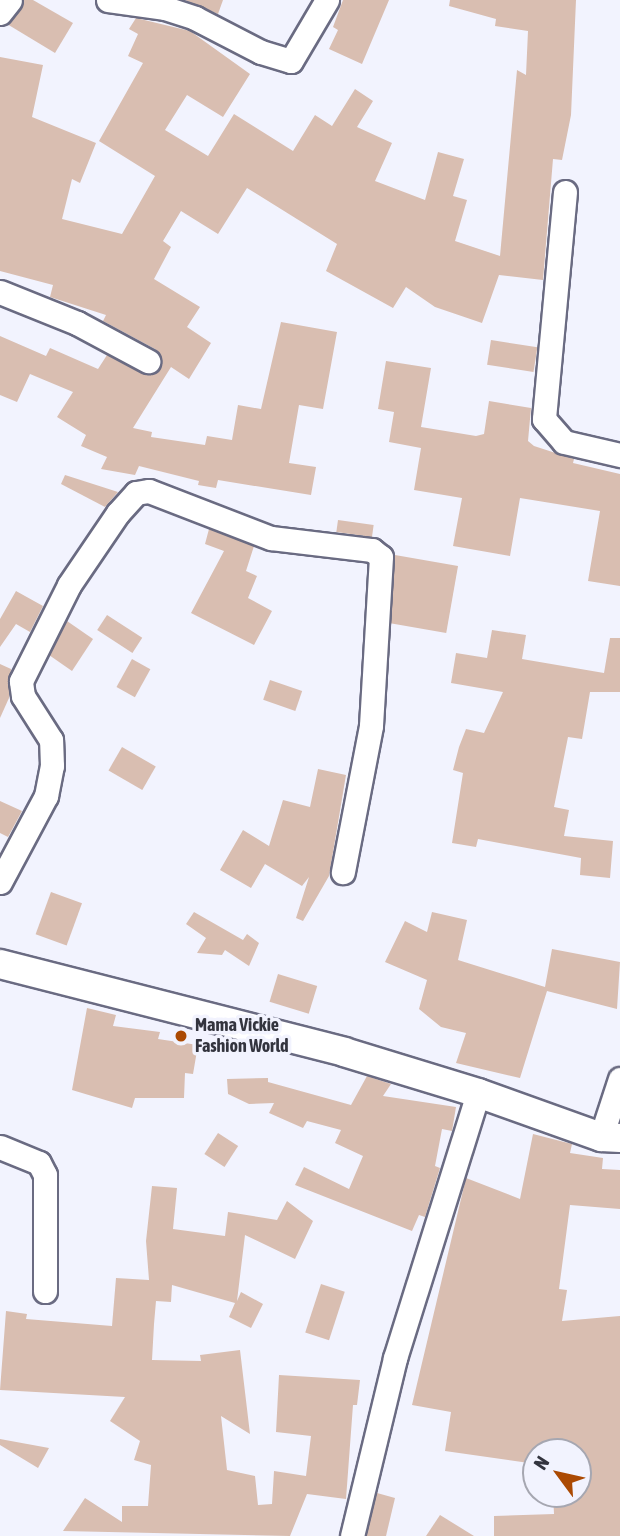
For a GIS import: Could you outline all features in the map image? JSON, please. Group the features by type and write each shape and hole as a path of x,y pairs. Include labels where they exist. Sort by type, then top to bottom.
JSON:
{"street":[{"path":"0,13 10,0"},
{"path":"108,0 165,8 195,18 261,52 291,61 327,0"},
{"path":"565,192 544,419 564,442 620,455"},
{"path":"0,292 77,323 148,361"},
{"path":"0,882 46,796 52,766 51,740 23,696 21,681 69,585 104,533 136,493 149,491 271,538 372,550 381,557 371,726 343,872"},
{"path":"0,964 344,1052 478,1093 610,1138 620,1079"},
{"path":"352,1536 399,1345 478,1093"},
{"path":"0,1147 39,1163 45,1175 46,1291"}],"building":[{"path":"24,0 33,0 73,23 55,53 7,24"},
{"path":"185,0 223,0 218,14"},
{"path":"343,0 389,0 362,64 329,49 338,30 333,27"},
{"path":"450,0 576,0 571,115 562,160 553,159 543,280 499,275 482,323 435,307 406,287 393,308 326,271 337,244 247,188 218,234 181,211 163,241 171,247 154,279 200,307 187,327 211,343 189,379 171,367 133,428 152,432 151,437 205,445 207,436 232,440 238,405 261,409 281,322 337,332 323,409 299,405 289,463 316,467 311,495 218,480 216,488 198,485 199,481 139,466 135,475 101,469 107,457 81,446 86,435 57,417 73,392 30,374 17,402 0,395 0,336 46,356 50,348 98,369 107,355 148,375 156,372 162,361 155,349 103,321 106,315 50,297 53,285 0,271 0,57 43,65 32,117 96,143 80,183 72,179 62,219 122,234 155,176 99,141 143,63 128,56 138,34 129,29 136,18 190,31 250,74 223,117 187,95 165,130 208,156 234,114 293,151 315,115 332,126 355,89 373,101 357,127 392,143 375,181 425,200 438,152 464,159 453,196 467,200 455,241 500,256 517,70 526,75 528,31 495,26 496,19 449,6"},
{"path":"491,340 537,347 534,372 487,365"},
{"path":"386,361 431,368 421,427 476,436 484,434 489,401 531,408 528,441 534,446 574,459 573,463 620,474 620,586 588,581 600,511 520,498 510,556 453,546 462,498 414,490 421,448 389,442 394,412 378,409"},
{"path":"65,475 118,492 105,507 61,484"},
{"path":"338,520 374,525 372,537 336,532"},
{"path":"209,529 254,546 246,571 257,576 248,598 272,611 254,645 191,613 224,551 205,544"},
{"path":"395,555 458,566 446,633 383,622"},
{"path":"16,591 43,606 30,632 16,624 0,647 0,619"},
{"path":"107,615 142,638 132,653 97,630"},
{"path":"67,621 93,639 72,671 49,655"},
{"path":"492,630 526,635 522,659 604,673 610,638 620,638 620,692 590,692 582,739 568,737 554,807 569,810 564,836 613,841 610,878 580,875 581,858 478,839 476,847 452,843 463,773 453,770 459,747 466,729 484,733 503,692 451,683 456,653 487,658"},
{"path":"132,659 150,669 135,697 116,687"},
{"path":"0,664 11,669 9,698 0,718"},
{"path":"270,680 302,691 295,711 263,700"},
{"path":"122,747 156,766 142,790 108,770"},
{"path":"318,769 346,775 329,876 303,921 296,918 309,877 302,886 265,864 251,888 220,870 243,830 269,846 283,800 310,807"},
{"path":"0,801 22,811 8,837 0,833"},
{"path":"51,892 82,903 67,946 36,934"},
{"path":"194,912 243,940 247,934 259,943 249,966 225,950 222,955 197,953 206,938 186,924"},
{"path":"432,912 467,920 458,960 545,987 552,949 620,962 617,1009 547,991 520,1078 456,1063 466,1033 441,1027 419,1009 427,980 385,962 405,921 427,932"},
{"path":"278,974 317,986 309,1014 270,1002"},
{"path":"87,1008 116,1015 113,1026 160,1032 158,1039 198,1045 193,1074 185,1073 184,1098 135,1098 132,1108 72,1090"},
{"path":"367,1076 391,1084 383,1096 456,1107 452,1131 442,1129 435,1166 440,1168 425,1217 419,1215 412,1231 295,1185 304,1167 349,1189 363,1156 335,1143 341,1130 307,1121 303,1128 269,1113 274,1103 249,1104 228,1094 227,1079 268,1078 268,1082 351,1105"},
{"path":"218,1133 238,1146 225,1167 204,1154"},
{"path":"533,1134 572,1144 570,1153 603,1158 602,1169 620,1170 620,1209 570,1205 559,1289 567,1290 562,1321 620,1316 620,1536 494,1536 494,1516 554,1514 554,1508 592,1508 592,1438 522,1438 522,1462 445,1451 451,1412 412,1405 466,1178 520,1199"},
{"path":"152,1186 177,1188 173,1229 225,1236 228,1212 277,1220 287,1201 313,1221 295,1259 245,1235 237,1301 241,1292 263,1304 251,1328 229,1317 235,1303 172,1285 171,1302 156,1301 154,1324 152,1360 201,1361 200,1355 240,1350 250,1434 221,1416 227,1470 255,1476 258,1505 272,1504 274,1471 306,1476 311,1436 276,1432 279,1375 360,1380 357,1405 353,1405 346,1499 307,1494 290,1536 63,1531 85,1498 122,1522 122,1506 148,1506 151,1465 134,1460 140,1441 110,1421 125,1397 0,1390 6,1311 27,1314 26,1319 112,1326 116,1278 149,1280 146,1241"},
{"path":"321,1284 345,1292 329,1340 305,1333"},
{"path":"0,1439 49,1448 38,1468 0,1445"},
{"path":"377,1493 395,1498 386,1536 366,1536"},
{"path":"440,1515 474,1536 426,1536"}],"place":[{"name":"Mama Vickie Fashion World","path":"181,1036"}]}
